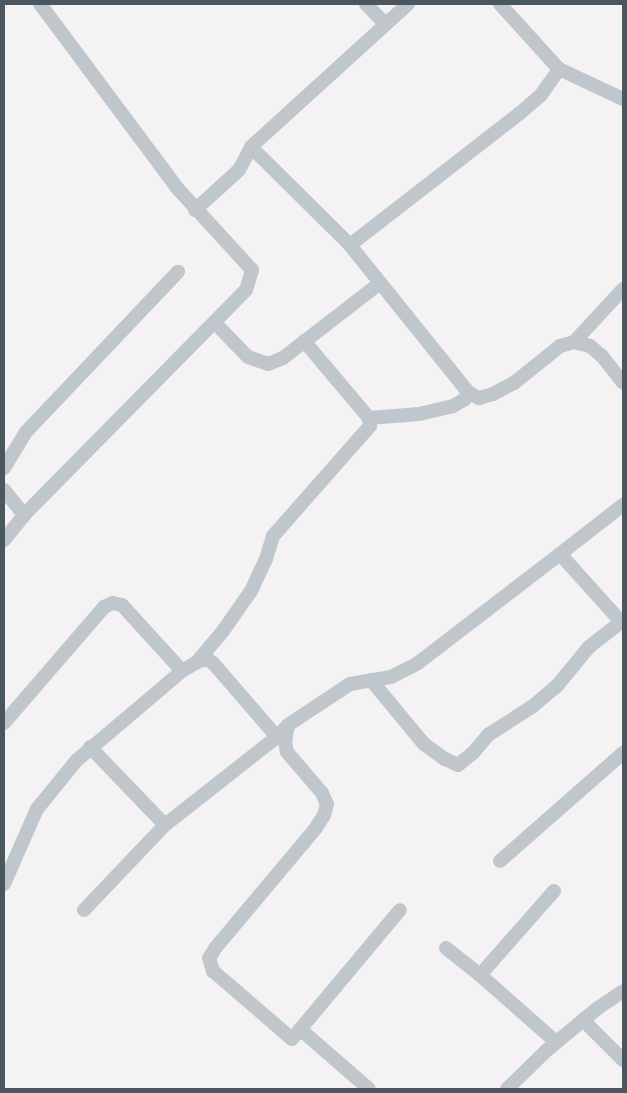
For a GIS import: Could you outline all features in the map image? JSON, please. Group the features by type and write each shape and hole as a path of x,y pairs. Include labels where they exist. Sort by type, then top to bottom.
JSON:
{"street":[{"path":"4,540 24,515 215,324 246,290 252,270 195,210 40,4"},
{"path":"366,4 385,24"},
{"path":"195,210 239,170 251,147 408,4"},
{"path":"500,4 559,70 623,99"},
{"path":"350,245 519,114 552,82 559,70"},
{"path":"251,147 350,245 468,392 478,398 494,394 514,383 560,346 574,342 590,346 602,356 623,383"},
{"path":"4,468 26,432 178,272"},
{"path":"215,324 248,357 268,364 283,358 380,283"},
{"path":"574,342 623,289"},
{"path":"197,662 223,631 251,591 266,559 273,536 370,426 369,418 304,342"},
{"path":"369,418 420,414 453,406 464,400 468,392"},
{"path":"4,490 24,515"},
{"path":"84,910 165,824 278,737 288,725 350,684 391,677 418,663 623,504"},
{"path":"370,680 424,744 445,759 458,765 488,735 533,706 556,686 589,647 622,623 560,554"},
{"path":"4,723 104,607 113,603 122,605 182,670"},
{"path":"4,884 36,809 90,747 182,670 207,659 213,663 278,737"},
{"path":"288,725 285,742 287,752 322,793 327,804 324,815 316,828 216,947 209,958 213,971 292,1039 400,910"},
{"path":"90,747 165,824"},
{"path":"500,861 623,753"},
{"path":"480,975 554,891"},
{"path":"446,948 480,975 556,1042"},
{"path":"506,1089 556,1042 623,991"},
{"path":"583,1020 623,1060"},
{"path":"300,1029 369,1089"}]}
